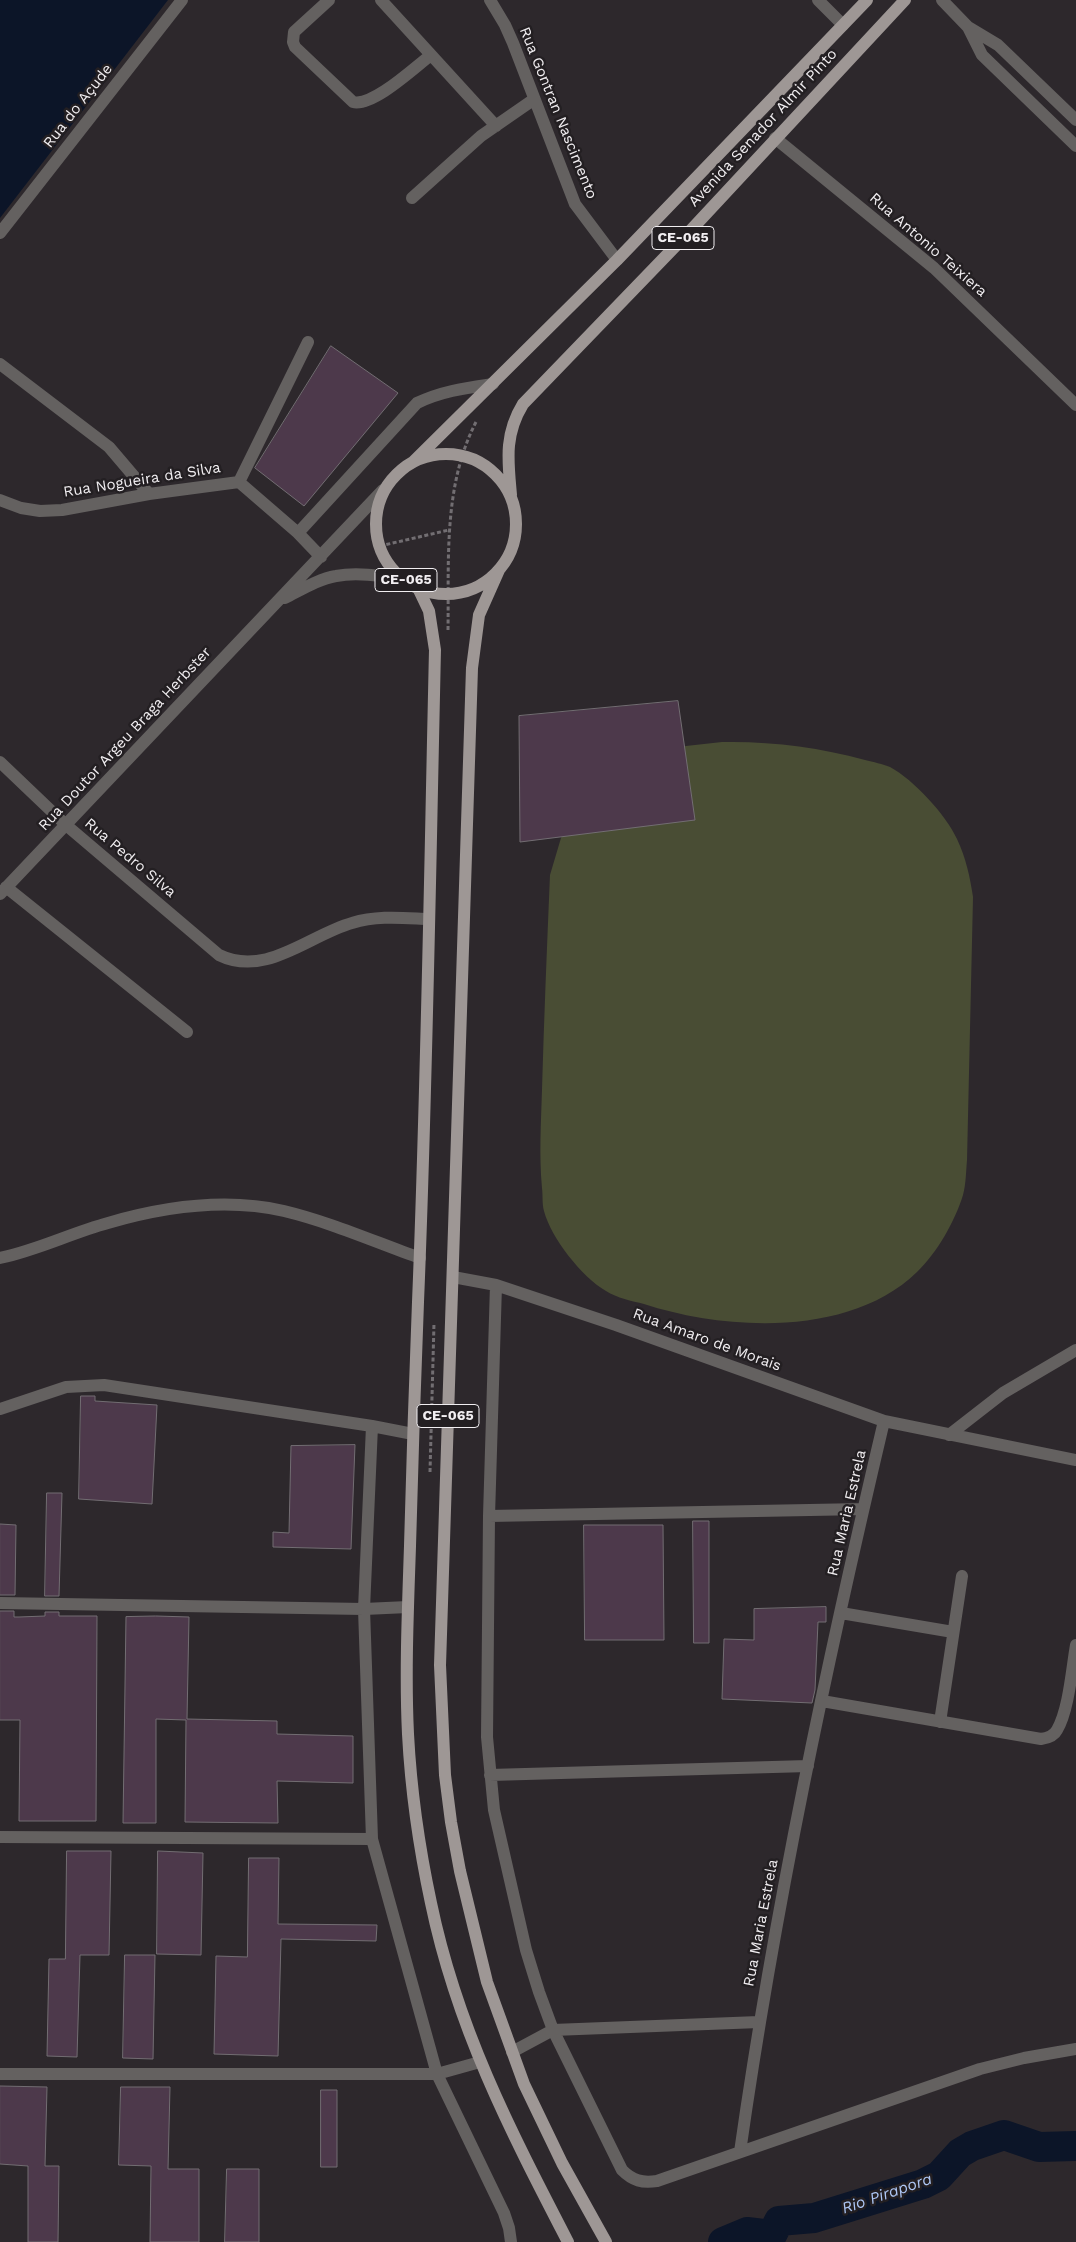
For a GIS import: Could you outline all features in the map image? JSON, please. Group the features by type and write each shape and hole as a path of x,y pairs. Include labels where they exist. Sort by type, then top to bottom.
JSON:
{"main road":[{"name":"Avenida Senador Almir Pinto","path":"413,462 617,260 867,0"},
{"name":"Avenida Senador Almir Pinto","path":"511,495 509,440 514,419 523,404 692,230 775,138 905,0"},
{"name":"CE-065","path":"451,454 461,456 488,467 501,480 511,495 516,515 516,535 510,554 486,582 470,590 449,594 418,588 403,579 388,562 380,546 376,524 383,490 396,474 413,462 431,455 451,454"},
{"name":"CE-065","path":"498,570 479,615 472,668 440,1665 445,1775 460,1871 487,1982 524,2084 562,2163 604,2239"},
{"name":"CE-065","path":"418,588 429,611 435,650 420,1258 408,1607 408,1731 420,1842 443,1954 480,2062 506,2123 568,2242"}],"street":[{"name":"Rua do Açude","path":"0,233 182,0"},
{"path":"329,0 294,32 292,42 295,47 354,102 359,104 373,99 431,54"},
{"path":"381,0 496,126"},
{"name":"Rua Gontran Nascimento","path":"490,0 505,25 575,204 617,260"},
{"path":"818,0 843,25"},
{"path":"942,0 968,27 998,45 1076,120"},
{"path":"968,27 982,55 1076,146"},
{"path":"412,198 481,136 533,100"},
{"name":"Rua Antonio Teixiera","path":"775,138 934,268 1076,405"},
{"path":"239,482 308,342"},
{"path":"0,364 109,448 149,494"},
{"path":"298,533 417,403 434,394 493,384"},
{"name":"Rua Nogueira da Silva","path":"0,500 21,508 40,511 62,510 149,494 239,482 298,533 321,557"},
{"name":"Rua Doutor Argeu Braga Herbster","path":"3,890 383,490"},
{"name":"Rua Doutor Argeu Braga Herbster","path":"272,606 300,590 336,576 378,576 403,579"},
{"name":"Rua Pedro Silva","path":"0,762 66,825 219,955 231,960 242,962 265,960 300,948 352,923 389,917 429,919"},
{"path":"3,890 187,1032"},
{"path":"0,1258 39,1248 108,1223 152,1212 198,1206 238,1205 283,1211 322,1222 420,1258"},
{"name":"Rua Amaro de Morais","path":"453,1277 496,1285 616,1325 884,1421 1076,1460"},
{"path":"496,1285 489,1516 487,1737 494,1810 526,1950 553,2030 622,2170 630,2178 639,2182 657,2181 980,2069 1024,2058 1076,2049"},
{"path":"949,1435 1003,1393 1076,1350"},
{"path":"0,1409 66,1387 104,1385 413,1434"},
{"name":"Rua Maria Estrela","path":"740,2152 759,2022 808,1766 863,1509 884,1421"},
{"path":"372,1426 364,1609 372,1839 437,2074 504,2213 511,2242"},
{"path":"489,1516 863,1509"},
{"path":"940,1722 962,1576"},
{"path":"0,1603 364,1609 408,1607"},
{"path":"841,1613 953,1632"},
{"path":"822,1701 1041,1739 1050,1737 1057,1731 1062,1719 1073,1678 1076,1645"},
{"path":"490,1775 808,1766"},
{"path":"0,1837 372,1839"},
{"path":"512,2052 553,2030 759,2022"},
{"path":"0,2074 437,2074 480,2062"}],"path":[{"path":"448,633 449,530 454,485 461,456 472,430 483,414"},
{"path":"380,546 449,530"},
{"path":"430,1479 434,1321"}],"green space":[{"path":"722,742 776,744 812,748 890,767 919,789 945,819 963,853 972,890 967,1160 965,1186 960,1205 932,1256 917,1272 889,1293 858,1308 823,1318 749,1323 712,1320 677,1313 615,1296 597,1285 569,1256 553,1233 543,1208 540,1139 550,875 561,838 580,806 655,753 686,746"}],"water":[{"path":"0,0 168,0 0,218"}],"building":[{"path":"331,346 398,393 304,506 255,468"},
{"path":"678,701 695,820 520,842 519,716"},
{"path":"81,1396 95,1396 95,1401 157,1405 152,1504 79,1499"},
{"path":"355,1445 351,1549 273,1547 273,1532 289,1533 291,1446"},
{"path":"47,1493 62,1493 59,1596 45,1596"},
{"path":"693,1521 709,1521 709,1643 694,1643"},
{"path":"0,1524 16,1525 15,1595 0,1595"},
{"path":"584,1525 663,1525 664,1640 585,1640"},
{"path":"826,1607 826,1622 818,1622 815,1690 812,1703 722,1699 724,1639 754,1640 754,1609"},
{"path":"0,1611 14,1611 14,1617 45,1616 45,1612 59,1612 59,1616 97,1616 96,1821 19,1821 20,1720 0,1720"},
{"path":"126,1617 189,1617 187,1719 277,1721 277,1734 353,1736 353,1783 277,1781 278,1823 185,1822 186,1720 156,1719 156,1823 123,1823"},
{"path":"67,1851 111,1851 109,1955 80,1955 77,2057 47,2056 49,1959 65,1959"},
{"path":"158,1851 203,1853 201,1955 157,1954"},
{"path":"249,1858 279,1858 278,1924 377,1925 376,1941 281,1939 278,2056 214,2054 216,1956 247,1957"},
{"path":"125,1955 155,1955 153,2059 123,2058"},
{"path":"0,2086 47,2087 45,2166 59,2166 58,2242 28,2242 28,2166 0,2164"},
{"path":"121,2087 170,2087 168,2169 199,2169 199,2242 150,2242 151,2166 119,2165"},
{"path":"321,2090 337,2090 337,2167 321,2167"},
{"path":"227,2169 259,2169 259,2242 225,2242"}],"waterway":[{"name":"Rio Pirapora","path":"723,2242 747,2232 772,2235 779,2221 814,2218 923,2184 939,2176 960,2153 972,2146 1004,2135 1039,2147 1076,2146"}]}
